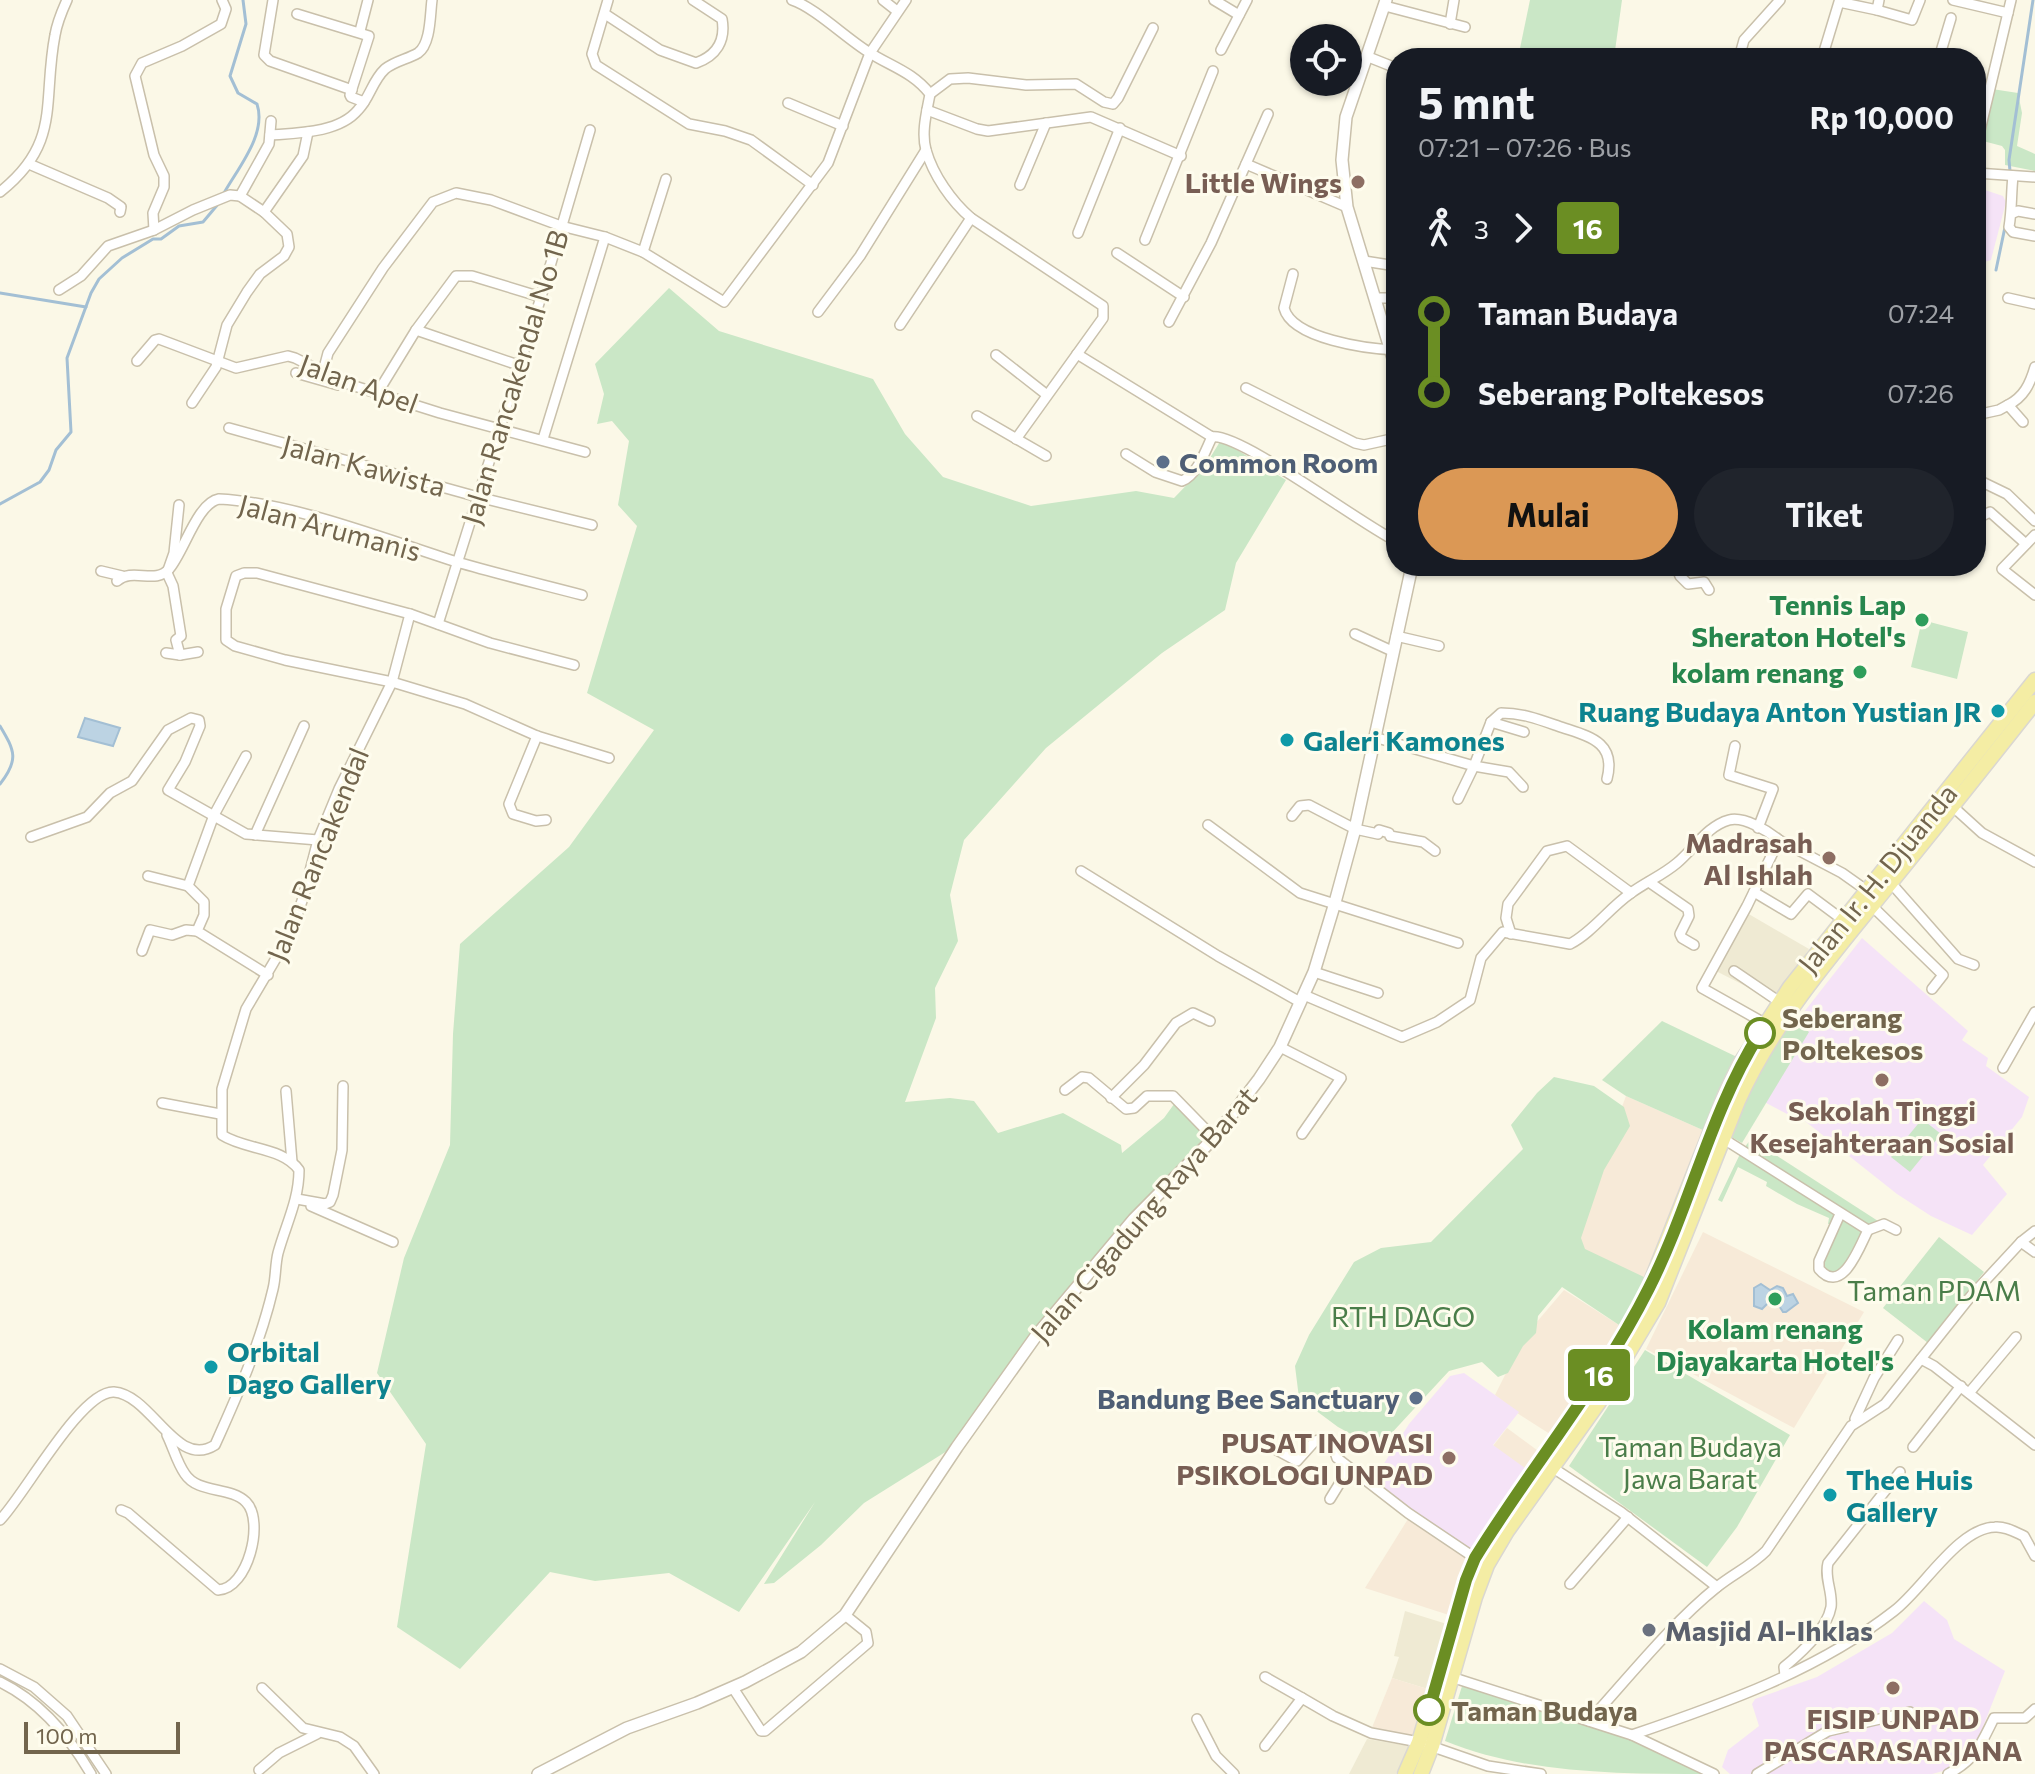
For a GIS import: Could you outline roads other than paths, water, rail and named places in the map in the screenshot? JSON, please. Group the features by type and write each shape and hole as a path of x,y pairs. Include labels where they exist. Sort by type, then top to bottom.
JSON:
{"main road":[{"name":"Jalan Ir. H. Djuanda","path":"1718,1136 1734,1075 1766,1024 1786,1007 1891,883 2035,680"},
{"name":"Jalan Ir. H. Djuanda","path":"1421,1774 1426,1744 1447,1676 1487,1565 1645,1297 1718,1136 1786,1007 1866,890 2035,702"},
{"name":"Jalan Ir. H. Djuanda","path":"1447,1676 1466,1580 1475,1558 1547,1464"},
{"name":"Jalan Ir. H. Djuanda","path":"1405,1774 1426,1744"}],"street":[{"path":"0,192 29,164 42,139 47,120 55,35 67,0"},
{"path":"154,230 153,213 164,187 164,176 154,155 135,76 139,66 221,24 226,9 222,0"},
{"path":"273,0 264,55 270,61 352,90"},
{"path":"360,31 368,0"},
{"path":"270,135 308,132 350,117 364,102 383,71 420,52 425,45 432,0"},
{"path":"608,0 592,54 596,65 689,124 751,140 813,185"},
{"path":"605,14 660,50 696,63 709,58 725,32 722,19 693,0"},
{"path":"792,0 870,53 908,72 930,94"},
{"path":"883,0 897,11"},
{"path":"323,372 328,353 369,288 433,202 463,193 561,226 605,237 643,252 724,302 828,163 870,53 906,0"},
{"path":"1214,0 1239,15"},
{"path":"1221,50 1247,0"},
{"path":"1450,24 1454,0"},
{"path":"1742,48 1744,40 1780,0"},
{"path":"1825,48 1839,2 1878,5 1912,20 1920,0"},
{"path":"1953,0 2008,13"},
{"path":"1986,89 2011,0"},
{"path":"1386,330 1347,207 1342,160 1343,129 1385,3 1465,27"},
{"path":"297,14 367,34 370,39 351,97 364,102"},
{"path":"1942,48 1951,18"},
{"path":"1016,439 1103,318 1103,306 971,218 952,200 926,150 924,131 930,94 950,79 968,78 1026,85 1076,84 1104,102 1113,104 1153,28"},
{"path":"1366,56 1386,64"},
{"path":"1145,240 1213,71"},
{"path":"788,103 843,126"},
{"path":"927,110 988,131 1091,117 1181,156"},
{"path":"1169,322 1211,243 1268,114"},
{"path":"59,290 81,276 108,246 154,230 193,210 238,195 264,155 271,121"},
{"path":"1020,185 1046,123"},
{"path":"1078,233 1120,128"},
{"name":"Jalan Rancakendal No 1B","path":"438,624 590,130"},
{"path":"264,212 303,156 308,132"},
{"path":"818,312 860,256 926,150"},
{"path":"29,164 108,198 121,207 120,212"},
{"path":"1246,164 1347,207"},
{"path":"1986,174 2035,177"},
{"path":"2013,176 2010,208 2013,213 2009,227 2013,232 2035,236"},
{"path":"643,252 666,179"},
{"path":"192,403 219,360 227,325 247,292 260,274 284,256 289,247 287,234 264,212 238,195"},
{"path":"2013,213 2035,214"},
{"path":"900,325 971,218"},
{"path":"543,439 605,237"},
{"path":"1117,253 1184,297"},
{"path":"1364,261 1386,264"},
{"path":"1293,274 1284,308 1291,321 1344,344 1386,349"},
{"path":"378,392 416,330 456,276 472,276 541,297"},
{"path":"1375,298 1386,298"},
{"path":"2008,298 2035,304"},
{"path":"416,330 518,365"},
{"name":"Jalan Apel","path":"137,361 159,339 236,368 288,356 345,383 585,452"},
{"path":"1077,354 1212,437 1223,436 1243,446 1386,535"},
{"path":"996,355 1047,395"},
{"path":"1986,413 2018,400 2025,392 2035,367"},
{"path":"296,373 338,385 345,383"},
{"path":"1246,388 1355,443 1364,445 1386,440"},
{"path":"2008,405 2023,422"},
{"path":"977,416 1046,456"},
{"name":"Jalan Kawista","path":"229,428 592,525"},
{"path":"1126,454 1155,472 1182,481 1196,469 1212,437"},
{"path":"1986,484 2007,494 2035,521"},
{"name":"Jalan Arumanis","path":"167,573 203,510 211,501 219,499 279,509 334,523 458,562 582,595"},
{"path":"179,505 174,553 167,573 174,593 181,636 176,640 180,655"},
{"path":"1986,514 1990,512 2026,544"},
{"path":"2035,535 2002,570 2035,595"},
{"path":"101,571 120,579 131,574 154,577 167,573"},
{"path":"574,665 490,643 410,614 257,573 236,576 230,589 224,630 230,644 285,660 392,682 465,704 537,736 609,758"},
{"name":"Jalan Cigadung Raya Barat","path":"538,1774 627,1728 745,1682 801,1652 845,1615 957,1447 1036,1336 1134,1219 1214,1138 1280,1047 1314,972 1355,829 1410,576"},
{"path":"1680,576 1688,584 1704,582 1709,590"},
{"name":"Jalan Rancakendal","path":"220,1114 222,1089 246,1009 268,975 297,917 318,840 339,789 392,682 410,614"},
{"path":"1355,634 1392,651"},
{"path":"1396,636 1439,646"},
{"path":"166,653 180,655 198,652"},
{"path":"1458,799 1491,722 1501,713 1520,713 1589,735 1607,752 1610,766 1607,779"},
{"path":"31,837 87,817 112,792 132,781 168,730 191,718 199,720 200,726 185,762 167,788 235,830 255,835 318,840"},
{"path":"1491,722 1524,732"},
{"path":"255,835 304,726"},
{"path":"537,736 509,804 513,814 536,821 546,820"},
{"path":"1374,737 1474,766 1509,772 1523,787"},
{"path":"1735,746 1729,775 1773,789 1758,828"},
{"path":"188,886 214,815 246,756"},
{"path":"1947,801 1982,833 2035,862"},
{"path":"1292,816 1300,806 1309,805 1355,829 1378,834 1379,830 1390,836 1423,842 1435,851"},
{"path":"1081,871 1218,956 1302,998 1402,1037 1437,1022 1470,1000 1481,958 1505,931 1570,944 1631,893 1672,867 1703,835 1731,819 1740,819 1758,828 1842,873 1866,890"},
{"path":"1208,825 1300,893 1458,943"},
{"path":"1766,1024 1702,988 1779,840"},
{"path":"1511,934 1506,918 1507,905 1547,851 1557,847 1567,846 1631,893"},
{"path":"148,876 188,886 204,902 204,915 197,931"},
{"path":"1649,882 1688,909 1689,916 1680,934 1694,945"},
{"path":"1891,883 1958,959 1974,965"},
{"path":"1754,892 1791,914 1808,894 1843,920"},
{"path":"1872,906 1943,975 1932,989"},
{"path":"142,951 150,930 172,935 186,930 197,931 268,975"},
{"path":"1734,971 1786,1007"},
{"path":"1314,972 1378,993"},
{"path":"2003,1068 2035,1012"},
{"path":"1111,1098 1144,1065 1176,1023 1193,1013 1210,1021"},
{"path":"1280,1047 1341,1078 1302,1134"},
{"path":"1065,1090 1085,1077 1126,1109 1149,1095 1173,1096 1214,1138"},
{"path":"296,1202 325,1204 330,1202 333,1195 342,1150 343,1086"},
{"path":"286,1091 292,1162"},
{"path":"0,1520 73,1420 98,1396 114,1392 133,1400 152,1415 166,1432 193,1452 206,1451 215,1445 256,1348 273,1289 278,1255 296,1202 299,1170 292,1162 270,1152 242,1145 222,1135 220,1114 162,1103"},
{"path":"1718,1136 1868,1230"},
{"path":"296,1202 315,1207 393,1242"},
{"path":"1840,1214 1820,1258 1819,1269 1825,1276 1836,1278 1842,1275 1868,1230 1882,1224 1896,1230"},
{"path":"1851,1426 1885,1404 1971,1296 2035,1231"},
{"path":"2021,1242 2035,1252"},
{"path":"1969,1393 2016,1337"},
{"path":"1589,1721 1651,1652 1717,1587 1766,1551 1851,1426 1874,1378 1898,1340"},
{"path":"1921,1359 1961,1386 2035,1445"},
{"path":"1913,1447 1961,1386"},
{"path":"121,1510 218,1590 227,1589 240,1576 253,1549 250,1508 246,1501 235,1495 199,1485 186,1477 166,1432"},
{"path":"1260,1441 1297,1461 1315,1441 1323,1437 1333,1446 1337,1458 1349,1468 1475,1558"},
{"path":"1547,1464 1628,1517 1717,1587"},
{"path":"1330,1499 1349,1468"},
{"path":"1785,1675 1784,1667 1814,1639 1830,1611 1826,1574 1828,1563 1900,1472"},
{"path":"1570,1584 1628,1517"},
{"path":"1632,1735 1746,1695 1823,1657 1895,1610 1965,1539 1981,1530 1996,1526 2024,1536 2035,1556"},
{"path":"733,1688 761,1731 765,1731 868,1643 866,1632 845,1615"},
{"path":"0,1669 34,1687 67,1716 106,1774"},
{"path":"1447,1676 1632,1735 1714,1774"},
{"path":"1265,1677 1333,1716 1371,1733 1426,1744 1494,1771 1541,1774"},
{"path":"0,1682 16,1690 63,1731 91,1774"},
{"path":"262,1688 303,1728 348,1742 370,1772"},
{"path":"1265,1746 1302,1698"},
{"path":"1948,1774 1967,1764 1976,1754 1994,1718 2025,1718 2035,1709"},
{"path":"1757,1774 1828,1731 1910,1712"},
{"path":"1197,1719 1216,1756 1232,1774"},
{"path":"259,1770 279,1753 318,1734"}],"water":[{"path":"85,718 120,728 113,746 78,737"},
{"name":"Kolam renang Djayakarta Hotel's","path":"1761,1284 1770,1290 1777,1286 1783,1288 1787,1296 1793,1294 1798,1303 1786,1312 1776,1301 1769,1302 1762,1309 1754,1306 1754,1288"}],"waterway":[{"path":"224,193 250,150 258,127 257,104 238,93 230,76 246,24 243,0"},
{"path":"2010,171 2009,160 2033,0"},
{"path":"0,504 40,482 49,470 56,450 71,432 67,358 99,279 122,258 153,239 161,239 179,226 203,222 219,203"},
{"path":"1996,270 2005,227"},
{"path":"0,293 86,307"},
{"path":"0,726 13,755 10,768 0,784"}],"place":[{"name":"Little Wings","path":"1358,182"},
{"name":"Common Room","path":"1163,462"},
{"name":"Tennis Lap Sheraton Hotel's","path":"1922,620"},
{"name":"kolam renang","path":"1860,672"},
{"name":"Ruang Budaya Anton Yustian JR","path":"1998,711"},
{"name":"Galeri Kamones","path":"1287,740"},
{"name":"Madrasah Al Ishlah","path":"1829,858"},
{"name":"Seberang Poltekesos","path":"1760,1033"},
{"name":"Sekolah Tinggi Kesejahteraan Sosial","path":"1882,1080"},
{"name":"Kolam renang Djayakarta Hotel's","path":"1775,1299"},
{"name":"Orbital Dago Gallery","path":"211,1367"},
{"name":"Bandung Bee Sanctuary","path":"1416,1398"},
{"name":"PUSAT INOVASI PSIKOLOGI UNPAD","path":"1449,1458"},
{"name":"Thee Huis Gallery","path":"1830,1495"},
{"name":"Masjid Al-Ihklas","path":"1649,1630"},
{"name":"FISIP UNPAD PASCARASARJANA","path":"1893,1688"},
{"name":"Taman Budaya","path":"1429,1710"}],"park label":[{"name":"Taman PDAM","path":"1934,1290"},
{"name":"RTH DAGO","path":"1403,1316"},
{"name":"Taman Budaya Jawa Barat","path":"1690,1462"}]}
